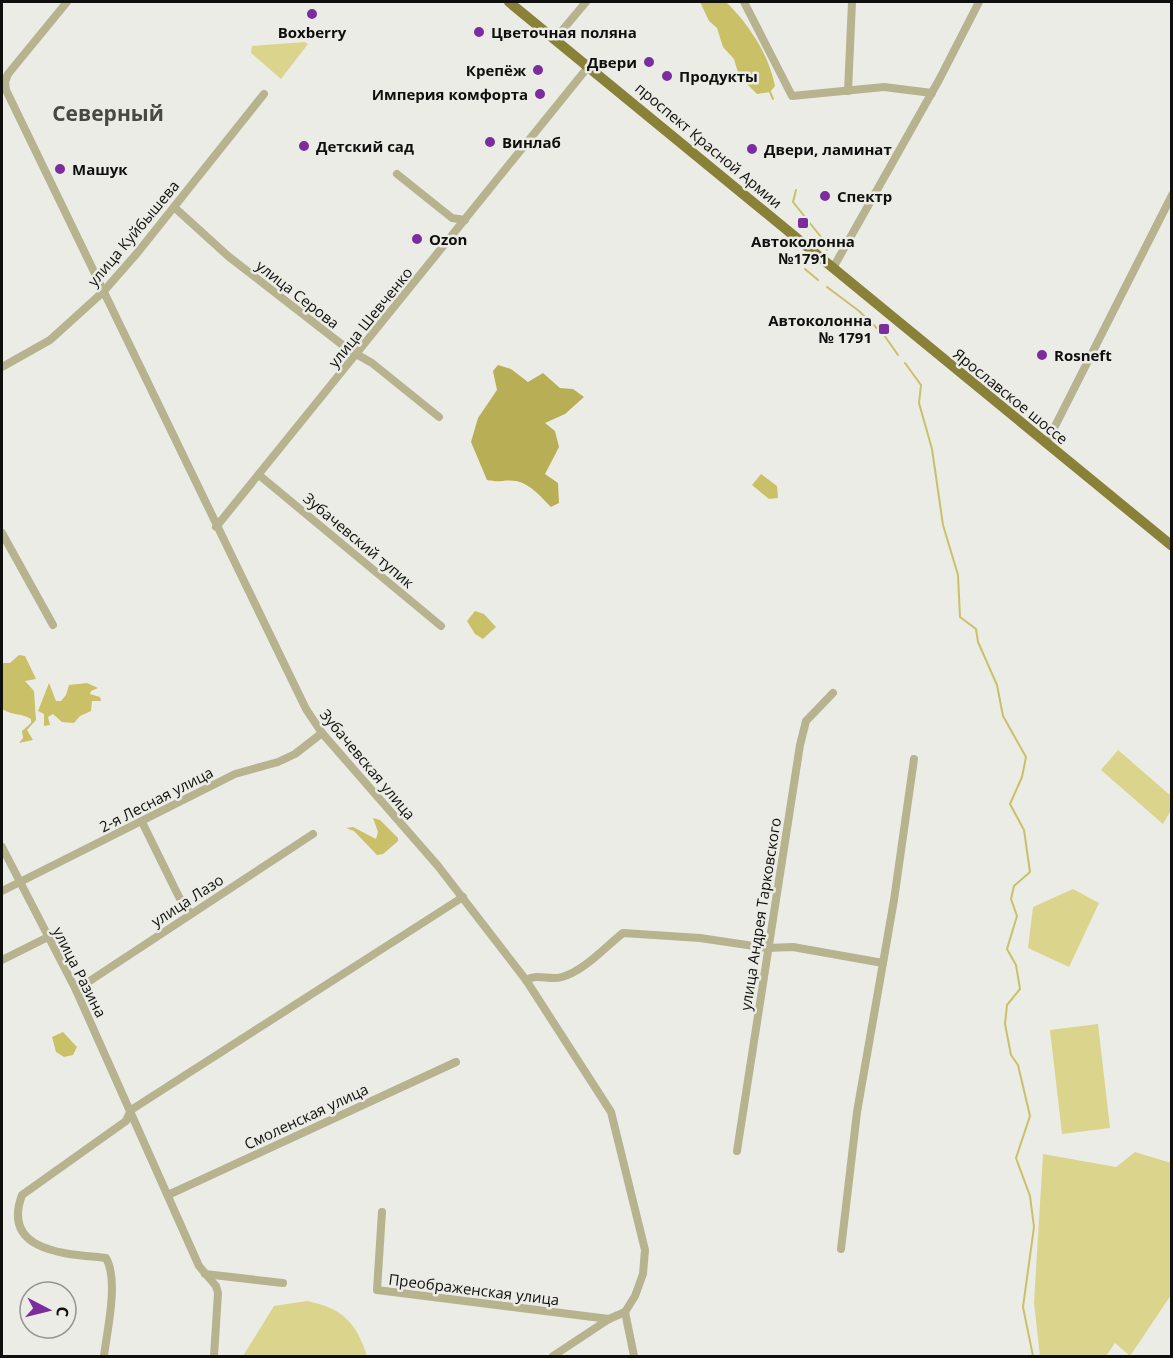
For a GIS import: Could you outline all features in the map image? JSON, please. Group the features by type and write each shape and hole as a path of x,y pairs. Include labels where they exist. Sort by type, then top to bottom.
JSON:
{"main road":[{"name":"проспект Красной Армии","path":"509,2 833,268"},
{"name":"Ярославское шоссе","path":"833,268 1172,546"}],"street":[{"name":"Зубачевская улица","path":"68,2 8,74 5,82 103,292 306,709 322,733 463,897 526,980 604,1102 615,1128 645,1250 643,1274 635,1296 625,1312"},
{"path":"555,39 586,2"},
{"path":"744,2 792,96 884,87 932,93"},
{"path":"848,91 852,2"},
{"path":"833,268 932,93 979,2"},
{"name":"улица Шевченко","path":"216,527 588,67"},
{"name":"улица Куйбышева","path":"2,367 50,340 103,292 264,94"},
{"path":"397,174 452,218 465,220"},
{"path":"1046,444 1172,195"},
{"name":"улица Серова","path":"174,207 228,256 357,355 372,363 439,417"},
{"name":"Зубачевский тупик","path":"259,475 441,626"},
{"path":"2,533 53,625"},
{"name":"улица Андрея Тарковского","path":"737,1151 766,948 785,849 800,745 807,721 833,693"},
{"name":"2-я Лесная улица","path":"2,891 235,774 278,762 296,754 322,733"},
{"path":"841,1249 857,1112 883,963 914,759"},
{"path":"142,822 190,913"},
{"name":"улица Лазо","path":"76,990 313,834"},
{"name":"улица Разина","path":"2,847 76,990 205,1274 216,1286 218,1293 214,1356"},
{"path":"104,1356 112,1283 111,1266 106,1258 43,1252 26,1243 13,1225 14,1207 22,1195 126,1121 131,1110 295,1002 463,897"},
{"path":"526,980 536,975 559,978 573,974 623,933 700,938 766,948 794,947 883,963"},
{"path":"2,960 48,937"},
{"name":"Смоленская улица","path":"168,1195 456,1062"},
{"name":"Преображенская улица","path":"382,1212 378,1290 609,1319"},
{"path":"205,1274 284,1283"},
{"path":"553,1356 609,1319 625,1312 634,1356"}],"shaded area":[{"path":"700,2 726,2 743,20 768,63 775,86 770,92 757,94 739,76 734,59 723,47 717,28 709,21"},
{"path":"305,42 308,44 281,79 251,53 252,46"},
{"path":"498,365 511,369 528,382 543,373 560,388 573,389 584,397 565,414 545,423 555,431 559,447 545,474 558,483 559,503 551,507 526,485 512,481 487,480 471,442 478,418 497,390 493,371"},
{"path":"761,474 777,486 778,498 769,499 752,485"},
{"path":"475,611 484,614 496,627 483,639 475,634 467,621"},
{"path":"19,655 25,656 36,679 25,681 34,691 36,720 27,730 33,740 19,743 23,738 22,731 31,723 31,719 2,709 2,663 10,663"},
{"path":"49,683 56,701 61,701 66,695 69,685 87,683 98,688 90,694 100,697 101,701 92,701 91,711 80,716 74,723 62,722 53,714 48,717 50,725 44,726 44,714 38,711"},
{"path":"1118,750 1171,796 1171,810 1163,824 1101,770"},
{"path":"373,818 380,820 398,838 398,841 383,854 377,855 354,831 346,828 353,827 376,839 378,832"},
{"path":"1073,889 1099,903 1069,967 1028,948 1033,907"},
{"path":"1098,1024 1110,1128 1062,1134 1050,1030"},
{"path":"63,1032 77,1047 73,1055 64,1057 56,1052 52,1037"},
{"path":"1135,1152 1171,1163 1171,1295 1130,1356 1115,1343 1106,1356 1040,1356 1034,1303 1043,1154 1116,1167"},
{"path":"307,1301 330,1308 346,1318 358,1334 367,1356 243,1356 274,1306"}],"waterway":[{"path":"770,92 773,99"},
{"path":"796,190 793,202 825,242 827,250"},
{"path":"805,269 818,280"},
{"path":"827,287 859,311 884,335 898,355"},
{"path":"905,363 921,385 919,403 932,449 943,525 958,575 960,617 976,629 978,642 997,685 1003,716 1026,757 1022,777 1010,804 1024,830 1030,872 1014,886 1011,899 1017,916 1007,949 1016,965 1020,989 1007,1005 1005,1024 1011,1055 1018,1065 1030,1116 1016,1158 1030,1196 1034,1227 1023,1307 1033,1356"}],"place":[{"name":"Boxberry","path":"312,14"},
{"name":"Цветочная поляна","path":"479,32"},
{"name":"Двери","path":"649,62"},
{"name":"Крепёж","path":"538,70"},
{"name":"Продукты","path":"667,76"},
{"name":"Империя комфорта","path":"540,94"},
{"name":"Винлаб","path":"490,142"},
{"name":"Детский сад","path":"304,146"},
{"name":"Двери, ламинат","path":"752,149"},
{"name":"Машук","path":"60,169"},
{"name":"Спектр","path":"825,196"},
{"name":"Автоколонна №1791","path":"803,223"},
{"name":"Ozon","path":"417,239"},
{"name":"Автоколонна № 1791","path":"884,329"},
{"name":"Rosneft","path":"1042,355"}],"district":[{"name":"Северный","path":"108,113"}]}
